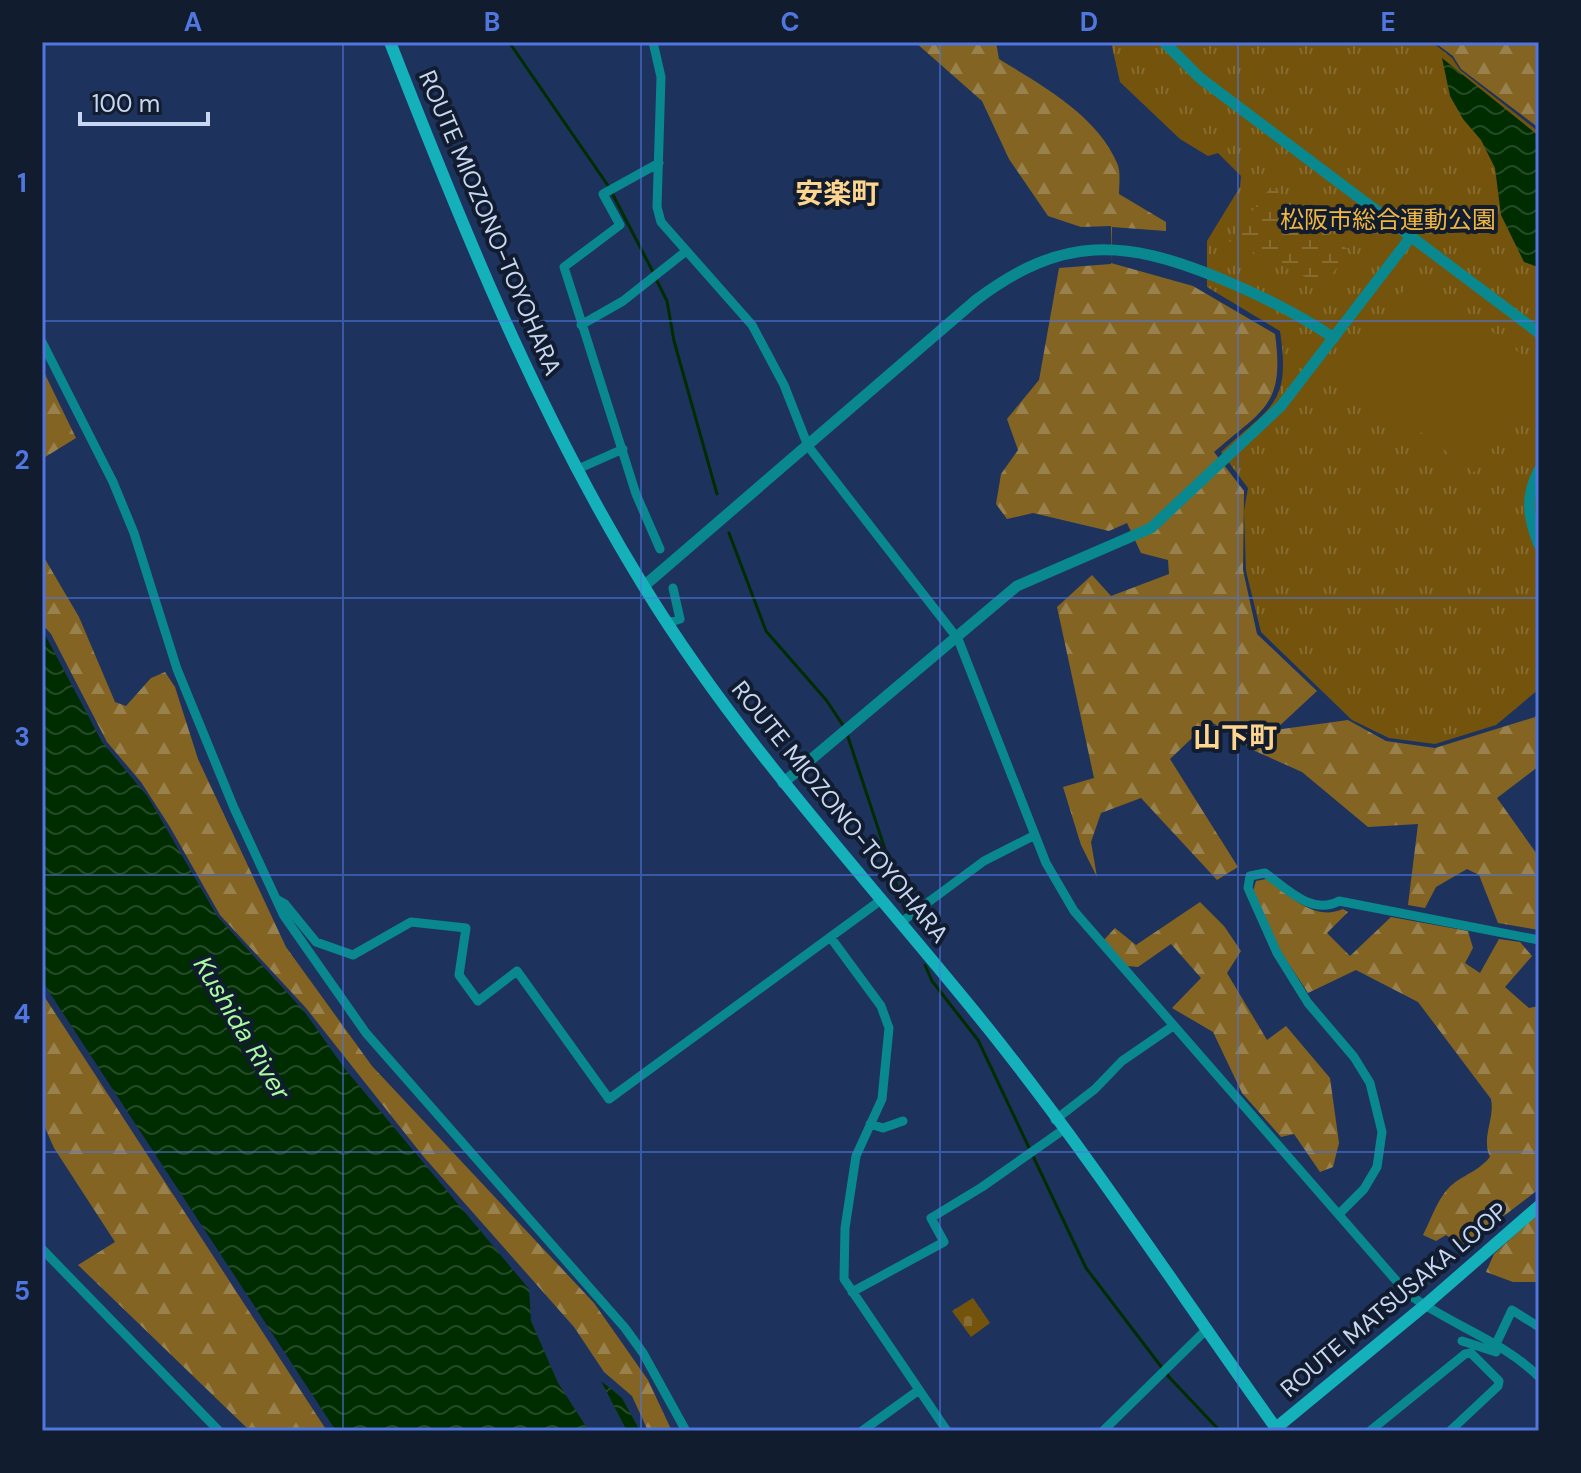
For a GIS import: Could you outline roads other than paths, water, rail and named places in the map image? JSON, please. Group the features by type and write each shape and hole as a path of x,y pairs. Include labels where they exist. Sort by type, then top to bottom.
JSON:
{"main road":[{"name":"ROUTE MIOZONO-TOYOHARA","path":"390,42 479,266 578,469 644,586 724,706 783,783 994,1035 1277,1429"},
{"name":"ROUTE MATSUSAKA LOOP","path":"1277,1429 1539,1206"}],"street":[{"path":"653,42 661,77 659,216 685,252 736,305 762,338 808,446 958,639 1035,835 1074,911 1407,1293 1539,1377"},
{"path":"1164,42 1200,78 1410,238 1425,244 1539,333"},
{"path":"659,163 603,194 620,225 564,267 636,494 660,549"},
{"path":"783,783 958,639 1017,586 1145,533 1281,406 1410,238"},
{"path":"644,586 996,285 1043,261 1083,251 1133,250 1171,259 1281,305 1334,338"},
{"path":"581,325 623,301 685,252"},
{"path":"42,342 127,515 167,642 274,898 318,968 366,1033 625,1328 643,1353 686,1431"},
{"path":"578,469 623,449"},
{"path":"1539,470 1532,484 1529,509 1539,545"},
{"path":"668,623 680,619 673,588"},
{"path":"900,923 984,861 1035,835"},
{"path":"1340,1213 1364,1189 1377,1167 1382,1132 1370,1083 1354,1057 1308,1003 1277,953 1248,888 1250,876 1265,873 1315,907 1326,908 1339,901 1539,940"},
{"path":"274,898 285,904 316,942 353,955 411,922 466,928 459,975 478,1001 517,971 609,1099 881,900"},
{"path":"831,938 888,1019 882,1099 856,1156 845,1228 843,1274 852,1292 947,1431"},
{"path":"852,1292 944,1242 931,1218 1036,1149 1122,1061 1173,1026"},
{"path":"870,1124 883,1128 903,1121"},
{"path":"42,1249 219,1431"},
{"path":"1486,1365 1497,1349 1512,1310 1539,1327"},
{"path":"1103,1431 1207,1329"},
{"path":"1462,1341 1497,1349"},
{"path":"1370,1431 1465,1354 1471,1353 1486,1365 1499,1381 1498,1386 1450,1431"},
{"path":"862,1431 919,1390"}],"water":[{"path":"1442,58 1539,136 1538,267 1524,262 1501,215 1495,168 1481,140 1463,119 1450,96"},
{"name":"Kushida River","path":"42,629 102,742 148,797 217,916 304,1011 345,1069 529,1289 531,1321 558,1383 589,1431 336,1431 42,981"},
{"path":"601,1381 622,1398 640,1431 627,1431"}],"waterway":[{"path":"509,42 609,187"},
{"path":"612,193 653,272"},
{"path":"656,279 667,301 674,341 717,494"},
{"path":"729,533 766,631 827,701 844,727"},
{"path":"847,734 906,913"},
{"path":"925,965 932,981 978,1040 1086,1268 1169,1377 1220,1431"}],"district":[{"name":"安楽町","path":"837,193"},
{"name":"山下町","path":"1235,737"}],"park label":[{"name":"松阪市総合運動公園","path":"1388,220"}]}
